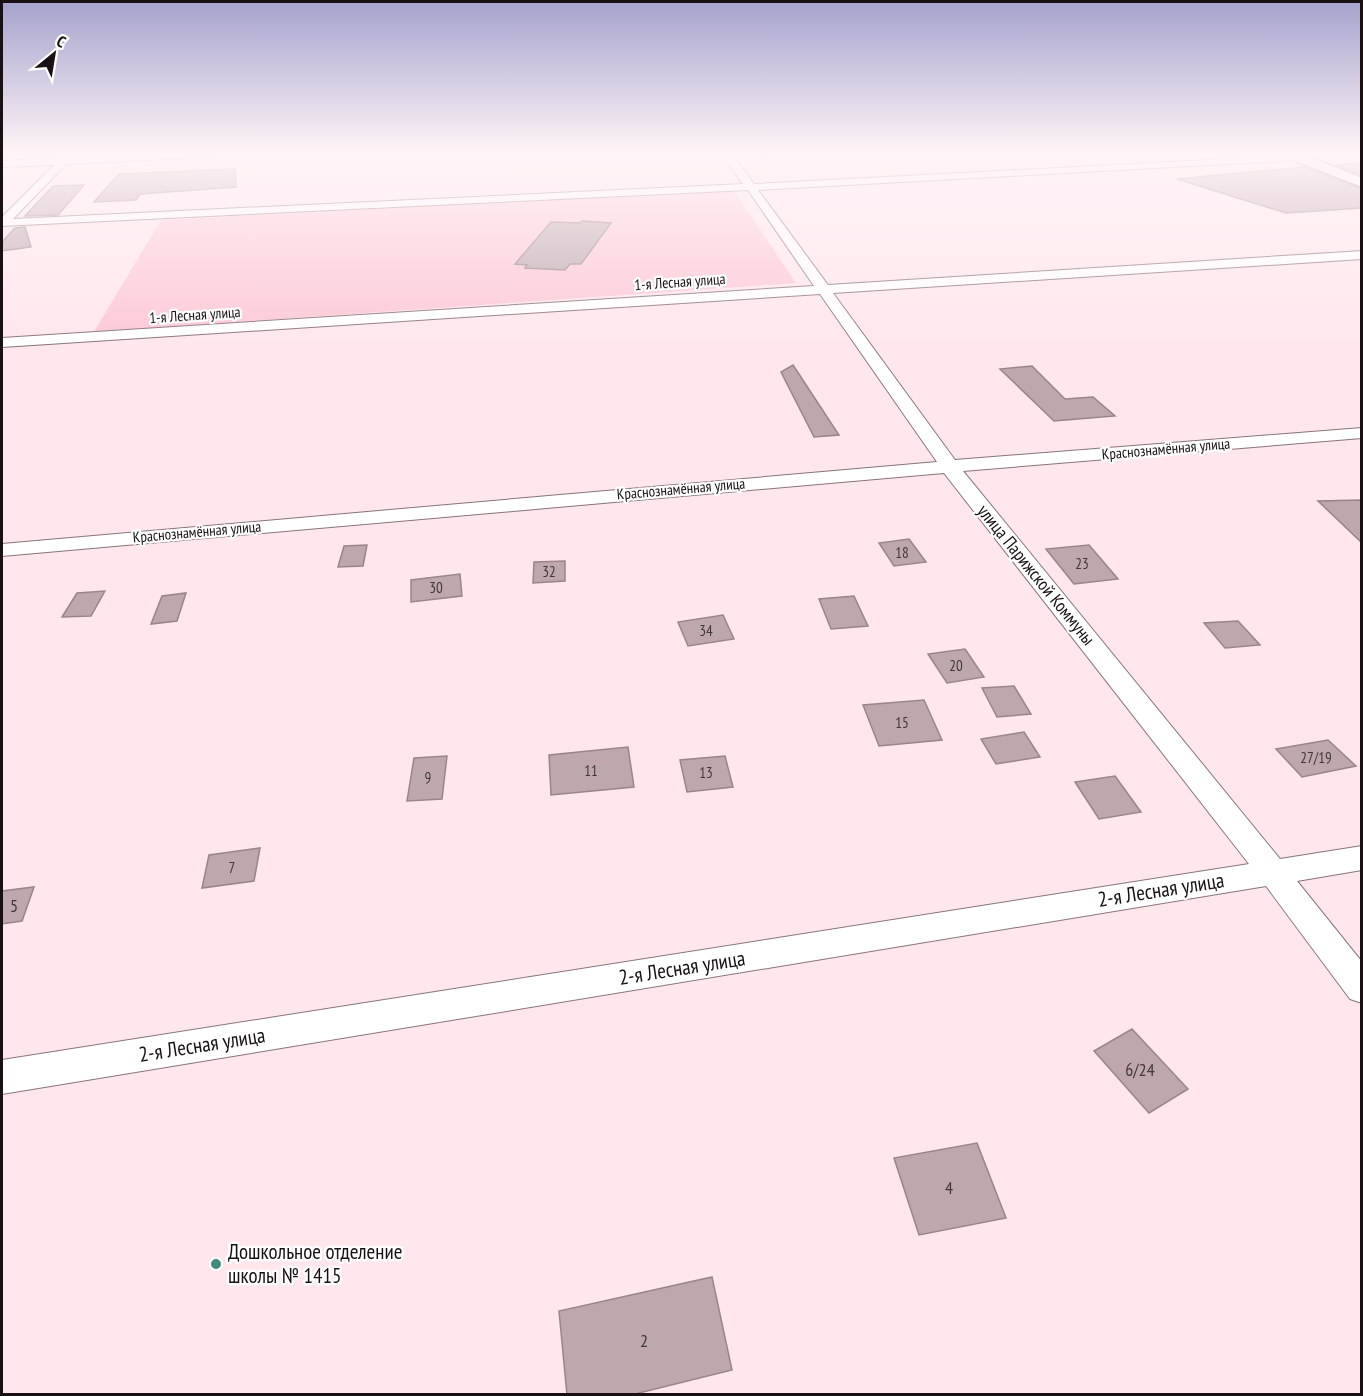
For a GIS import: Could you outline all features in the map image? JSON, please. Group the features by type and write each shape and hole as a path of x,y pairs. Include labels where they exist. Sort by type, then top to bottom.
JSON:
{"street":[{"path":"2,223 145,216"},
{"name":"улица Парижской Коммуны","path":"773,216 949,466 1362,988"},
{"name":"1-я Лесная улица","path":"2,343 1362,255"},
{"name":"Краснознамённая улица","path":"2,550 949,466 1362,433"},
{"name":"2-я Лесная улица","path":"2,1077 1362,858"}],"shaded area":[{"path":"237,216 751,216 796,283 94,332 161,220"}],"building":[{"path":"582,221 611,223 581,264 570,264 565,270 525,268 527,265 515,264 551,222 580,223"},
{"path":"25,227 31,247 2,251 2,242 15,228"},
{"path":"793,365 839,435 814,437 781,372"},
{"path":"1032,366 1065,399 1093,397 1115,416 1054,421 1000,369"},
{"path":"1362,500 1362,543 1318,501"},
{"path":"909,539 926,562 894,566 879,543"},
{"path":"367,545 363,566 338,567 344,546"},
{"path":"1089,545 1118,579 1074,584 1046,549"},
{"path":"565,561 565,581 533,583 534,562"},
{"path":"460,574 462,596 411,602 411,580"},
{"path":"105,591 91,616 62,617 77,593"},
{"path":"186,593 177,621 151,624 162,596"},
{"path":"854,596 868,626 831,629 819,599"},
{"path":"723,615 734,639 688,646 678,622"},
{"path":"1238,621 1260,645 1225,648 1204,623"},
{"path":"965,649 984,677 947,683 928,654"},
{"path":"1014,686 1031,714 997,717 982,688"},
{"path":"924,700 942,740 879,746 863,705"},
{"path":"1024,732 1040,757 996,764 981,739"},
{"path":"1328,740 1356,766 1302,777 1276,749"},
{"path":"628,747 634,787 551,795 549,755"},
{"path":"447,756 442,799 407,801 414,758"},
{"path":"725,756 733,787 687,792 680,760"},
{"path":"1115,776 1141,812 1099,819 1075,782"},
{"path":"260,848 254,881 202,888 209,855"},
{"path":"34,887 22,921 2,924 2,891"},
{"path":"1132,1029 1188,1089 1149,1113 1094,1051"},
{"path":"977,1143 1006,1218 919,1235 894,1158"},
{"path":"712,1277 732,1370 631,1395 567,1395 559,1311"}],"place":[{"name":"Дошкольное отделение школы № 1415","path":"216,1264"}]}
